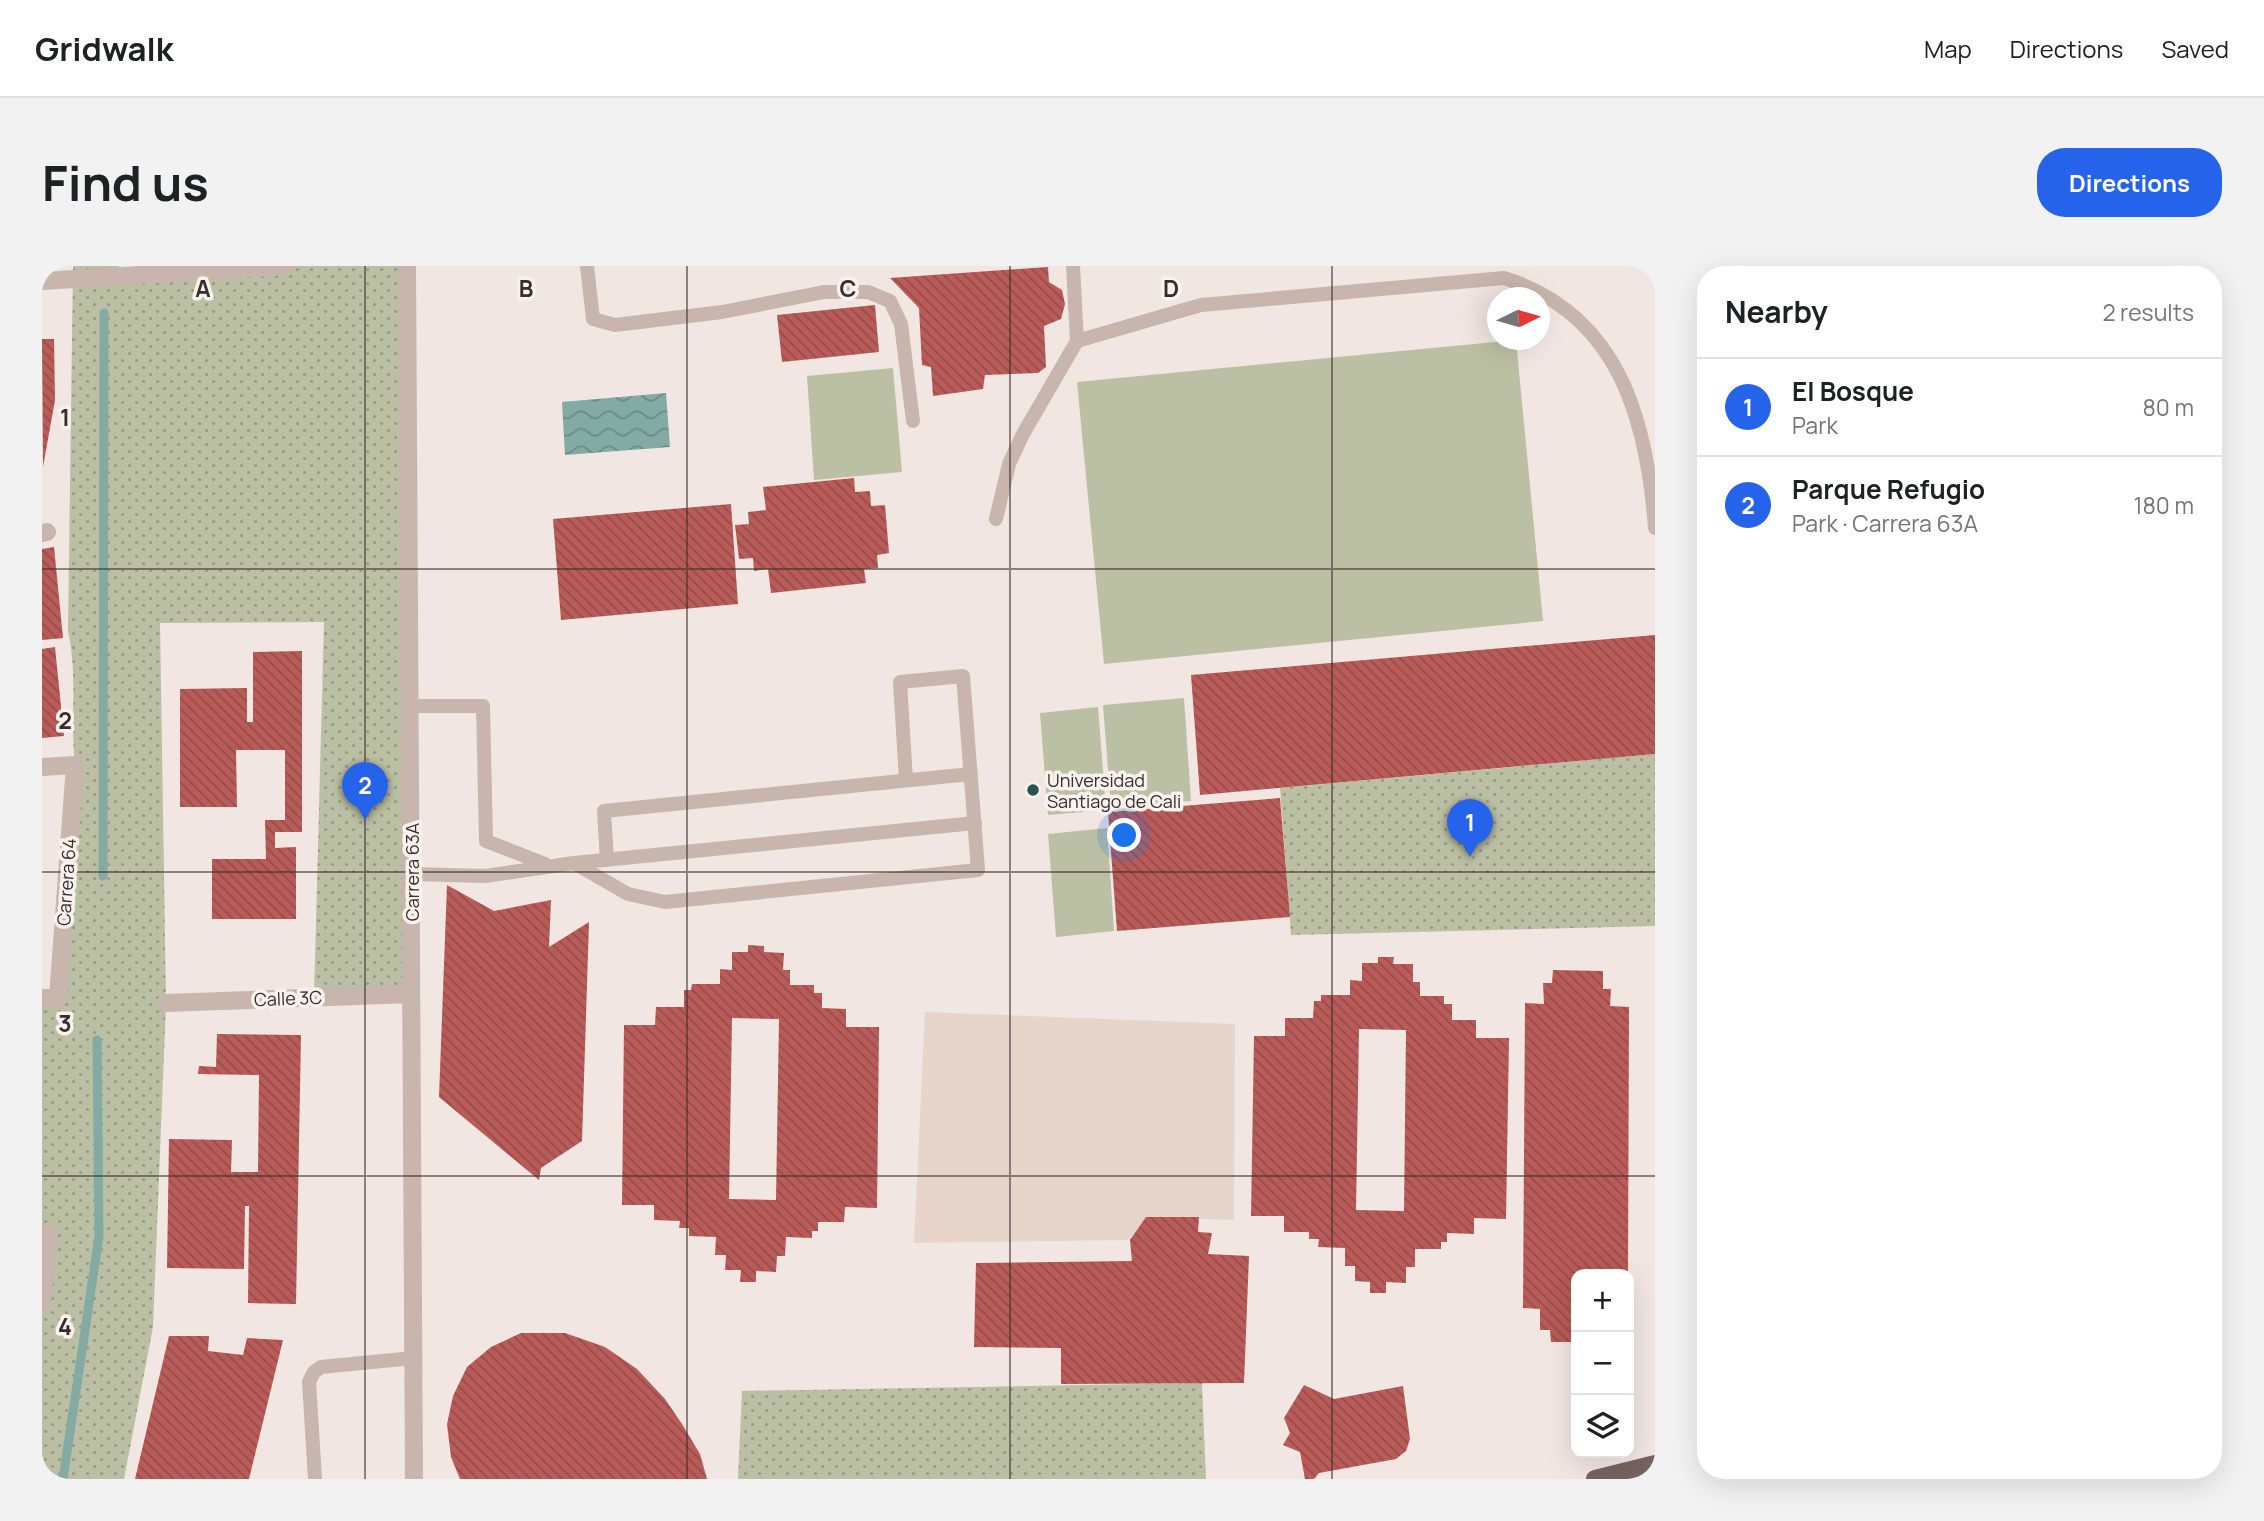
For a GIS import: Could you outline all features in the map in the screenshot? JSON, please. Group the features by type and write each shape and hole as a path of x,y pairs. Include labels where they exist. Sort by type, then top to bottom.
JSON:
{"main road":[{"path":"1595,1479 1655,1464"}],"street":[{"path":"42,281 201,269 285,266"},
{"name":"Carrera 63A","path":"407,266 414,1479"},
{"name":"Carrera 64","path":"42,767 75,765 50,998"},
{"name":"Calle 3C","path":"166,1003 411,994"},
{"path":"42,1303 45,1233"}],"lane":[{"path":"587,266 593,319 615,325 722,312 824,292 868,292 890,301 901,324 913,421"},
{"path":"996,519 1009,464 1023,434 1077,341 1073,266"},
{"path":"1077,341 1201,305 1504,278 1534,287 1556,300 1575,318 1618,371 1634,403 1643,436 1655,528"},
{"path":"574,863 628,894 665,902 978,870 963,676 900,682 906,780"},
{"path":"411,706 483,706 486,841 546,865"},
{"path":"607,860 604,811 971,774"},
{"path":"412,874 485,876 546,865 975,822"},
{"path":"315,1479 309,1382 314,1371 321,1367 413,1358"}],"green space":[{"path":"73,266 119,266 120,276 285,266 407,266 411,994 314,997 324,622 160,623 166,1003 153,1327 124,1479 42,1479 42,998 57,998 75,765 73,665 68,631"},
{"path":"1487,343 1487,350 1517,350 1543,621 1104,664 1077,382"},
{"path":"893,368 902,472 814,480 807,376"},
{"path":"1184,698 1191,801 1111,807 1103,705"},
{"path":"1098,707 1106,810 1048,815 1040,713"},
{"path":"1655,754 1655,926 1291,935 1280,788"},
{"path":"1107,828 1114,931 1056,937 1048,834"},
{"path":"1202,1383 1206,1479 738,1479 742,1391"}],"shaded area":[{"path":"925,1012 1235,1024 1234,1220 1146,1217 1130,1240 914,1243"}],"water":[{"path":"666,393 670,447 565,455 562,402"}],"building":[{"path":"1048,267 1049,282 1062,290 1065,304 1061,319 1044,326 1046,367 1038,373 985,375 983,389 933,396 931,367 922,365 919,308 890,278"},
{"path":"875,305 879,352 782,362 777,315"},
{"path":"42,339 54,339 55,400 43,467"},
{"path":"854,478 855,492 870,491 871,506 885,505 889,553 877,555 878,568 864,569 866,583 771,593 768,569 754,571 753,558 739,559 735,525 749,524 748,512 766,510 763,487"},
{"path":"731,504 738,604 561,620 553,519"},
{"path":"54,547 63,638 42,640 42,549"},
{"path":"1655,635 1655,754 1200,795 1191,675"},
{"path":"55,647 64,736 42,738 42,649"},
{"path":"302,651 302,832 275,832 275,848 296,847 296,919 212,919 212,859 266,859 265,820 285,820 285,750 236,750 237,807 180,807 180,689 247,688 247,722 253,722 253,652"},
{"path":"1280,798 1290,917 1117,931 1108,812"},
{"path":"447,885 494,911 551,900 549,947 589,922 582,1141 541,1168 539,1180 439,1097"},
{"path":"748,945 764,946 764,952 784,953 783,970 790,970 790,985 814,985 814,993 822,993 822,1008 846,1009 846,1027 879,1027 877,1208 845,1207 844,1222 818,1222 818,1231 812,1231 812,1238 786,1237 785,1256 777,1256 776,1272 756,1271 756,1282 740,1282 741,1270 725,1270 726,1255 715,1255 716,1237 689,1236 689,1228 679,1228 680,1221 654,1220 654,1205 622,1205 624,1025 655,1025 656,1007 684,1007 684,990 691,990 692,984 720,984 720,969 732,970 732,952 748,952","holes":["732,1018 779,1019 776,1200 729,1199"]},
{"path":"1378,957 1394,957 1393,964 1413,964 1413,982 1420,982 1420,996 1444,996 1444,1004 1452,1004 1452,1020 1476,1020 1476,1038 1509,1038 1506,1219 1474,1218 1474,1234 1447,1233 1447,1242 1441,1242 1441,1249 1415,1249 1415,1267 1406,1267 1406,1283 1386,1282 1386,1293 1370,1293 1370,1282 1355,1281 1355,1266 1345,1266 1345,1248 1318,1247 1319,1239 1309,1239 1309,1232 1284,1232 1284,1216 1251,1216 1254,1036 1285,1036 1285,1018 1313,1018 1314,1001 1321,1001 1321,995 1350,995 1350,980 1362,981 1362,963 1378,963","holes":["1359,1029 1406,1030 1404,1211 1356,1210"]},
{"path":"1553,970 1603,971 1603,989 1611,989 1610,1006 1629,1007 1628,1269 1571,1269 1571,1342 1551,1342 1550,1330 1540,1330 1540,1309 1523,1308 1525,1003 1544,1004 1543,983 1552,983"},
{"path":"217,1034 301,1035 296,1304 248,1303 249,1206 245,1206 244,1269 167,1268 169,1139 232,1140 231,1172 258,1172 259,1075 198,1074 199,1066 216,1067"},
{"path":"1146,1217 1199,1217 1198,1232 1212,1233 1208,1254 1249,1256 1244,1383 1061,1384 1061,1348 974,1347 976,1263 1132,1261 1130,1240"},
{"path":"521,1333 565,1333 605,1347 637,1369 665,1399 682,1424 700,1454 707,1479 460,1479 451,1457 447,1424 453,1396 467,1367 491,1347"},
{"path":"169,1336 209,1336 208,1351 243,1355 247,1338 283,1340 249,1479 135,1479"},
{"path":"1304,1385 1334,1399 1403,1386 1410,1439 1406,1451 1396,1459 1319,1473 1314,1479 1305,1479 1300,1452 1283,1445 1290,1433 1284,1418"}],"waterway":[{"path":"103,876 104,313"},
{"path":"63,1479 99,1236 97,1040"}],"place":[{"name":"Universidad Santiago de Cali","path":"1033,790"},
{"name":"Parque Refugio","path":"365,820"},
{"name":"El Bosque","path":"1470,857"}]}
